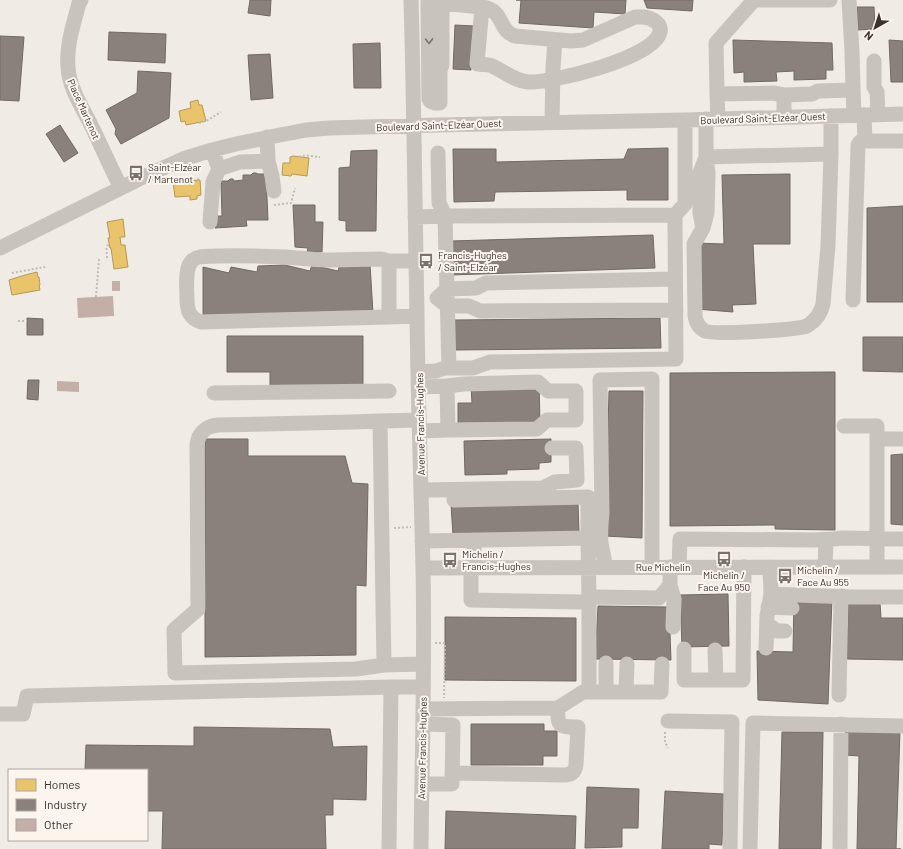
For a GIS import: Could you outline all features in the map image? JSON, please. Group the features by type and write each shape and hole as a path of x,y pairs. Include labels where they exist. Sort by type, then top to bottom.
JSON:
{"street":[{"path":"830,0 754,0 716,43 717,94 706,158 708,173 707,213 703,228 694,244 695,316 699,327 712,332 795,329 807,326 821,312 828,246 831,116"},
{"path":"849,0 853,90 865,115 865,141"},
{"path":"411,1 433,2 482,7 488,8 494,11 505,29 512,35 555,40 582,40 635,17 643,17 652,19 657,23 660,29 659,36 652,44 628,57 592,70 542,82 522,81 491,65 477,64 482,7"},
{"name":"Avenue Francis-Hughes","path":"411,1 423,568 421,849"},
{"name":"Place Martenot","path":"80,2 69,49 69,73 74,91 121,188"},
{"path":"433,2 442,65 440,70 440,103 432,102 429,99 433,2"},
{"path":"552,122 555,40"},
{"path":"865,115 877,92 874,87 874,61"},
{"path":"717,94 774,93 784,95 812,94 818,91 853,90"},
{"path":"784,95 784,117"},
{"name":"Boulevard Saint-Elzéar Ouest","path":"0,248 175,162 212,150 267,137 306,130 438,124 685,120 903,114"},
{"path":"418,372 436,371 449,368 473,368 490,362 676,359 675,215 685,204 685,120"},
{"path":"267,137 268,161 272,176 274,198"},
{"path":"854,300 858,145 860,142 865,141 903,141"},
{"path":"210,222 213,182 219,169 212,150"},
{"path":"438,153 439,203 445,216 444,298 449,368"},
{"path":"706,158 831,154"},
{"path":"219,169 240,162 268,161"},
{"path":"415,217 675,215"},
{"path":"416,261 388,262 381,259 325,260 234,256 196,258 187,269 187,305 188,311 194,318 202,322 417,316"},
{"path":"388,262 389,317"},
{"path":"417,298 444,298 476,288 486,283 675,279"},
{"path":"444,298 480,311 676,310"},
{"path":"605,568 601,537 600,380 652,380 652,567"},
{"path":"419,387 538,382 548,391 576,391 576,420 547,420 537,429 448,430 380,421 218,425 208,427 201,433 197,445 198,609 174,630 175,673 356,669 384,664 423,664"},
{"path":"447,386 448,430"},
{"path":"214,393 389,391"},
{"path":"380,421 384,664"},
{"path":"844,426 877,426 877,567"},
{"path":"877,439 903,439"},
{"path":"421,495 543,488 555,482 577,480 576,448 552,448"},
{"path":"421,495 588,497 589,692"},
{"path":"422,541 588,538"},
{"path":"474,540 472,600 582,602 597,597 659,598 670,585 680,539 903,539"},
{"path":"825,567 826,540"},
{"path":"684,649 684,680 743,680 744,567"},
{"path":"766,648 767,616 770,601 770,567"},
{"name":"Rue Michelin","path":"423,568 903,567"},
{"path":"670,585 674,599 673,628"},
{"path":"770,601 841,596 903,597"},
{"path":"838,695 841,596"},
{"path":"770,601 792,608"},
{"path":"767,624 777,631 785,631"},
{"path":"716,650 716,680"},
{"path":"606,663 606,692"},
{"path":"626,692 627,664"},
{"path":"423,709 558,708 583,692 661,692 662,664"},
{"path":"0,714 23,714 28,696 391,687 423,688"},
{"path":"389,849 391,687"},
{"path":"452,773 568,775 572,773 576,767 578,727 564,727 560,725 557,719 558,708"},
{"path":"668,721 732,722 730,849"},
{"path":"750,849 753,723 903,726"},
{"path":"422,784 452,784 453,725 423,724"},
{"path":"840,849 842,724"}],"path":[{"path":"199,123 206,121 221,112"},
{"path":"299,157 320,157"},
{"path":"177,180 201,179"},
{"path":"274,198 291,203 295,188"},
{"path":"108,258 106,249 109,244"},
{"path":"96,297 98,259"},
{"path":"12,273 45,267"},
{"path":"27,270 28,274"},
{"path":"18,321 27,322"},
{"path":"390,528 414,527"},
{"path":"434,643 445,643 444,708"},
{"path":"668,721 665,727 665,742 668,748"}],"building: Homes":[{"path":"198,100 199,105 202,105 206,121 186,125 185,121 181,122 179,111 191,108 190,102"},
{"path":"290,157 309,158 307,176 292,174 291,176 282,175 283,163 290,163"},
{"path":"200,180 201,195 197,196 197,199 190,200 190,196 175,197 173,182"},
{"path":"123,219 125,237 120,237 121,245 125,245 128,267 114,269 108,238 110,238 107,222"},
{"path":"37,272 40,290 12,295 9,280"}],"building: Industry":[{"path":"250,0 271,0 270,16 248,13"},
{"path":"521,0 626,0 625,14 594,12 593,28 519,23"},
{"path":"644,0 693,0 692,11 647,8"},
{"path":"857,7 874,7 875,29 858,30"},
{"path":"455,25 474,26 471,70 453,69"},
{"path":"109,32 166,34 165,63 108,60"},
{"path":"0,36 24,37 19,101 0,100"},
{"path":"733,40 832,43 833,70 826,70 826,79 794,80 794,71 776,72 777,81 744,82 744,72 734,73"},
{"path":"889,40 903,41 903,82 891,82"},
{"path":"380,43 381,88 354,88 353,44"},
{"path":"270,54 273,98 251,100 248,55"},
{"path":"138,71 171,73 169,118 121,144 115,134 116,129 106,110 137,93"},
{"path":"60,125 78,153 64,162 46,134"},
{"path":"668,148 668,200 627,200 627,190 495,192 494,201 454,202 453,149 496,149 496,162 624,159 628,149"},
{"path":"377,150 376,231 346,231 346,221 339,220 339,168 350,167 351,151"},
{"path":"253,173 266,175 268,220 246,220 247,226 215,228 215,216 222,216 222,181 228,181 230,179 233,179 234,181 243,180 243,175 251,175"},
{"path":"790,174 790,244 753,244 756,304 732,305 733,312 696,309 695,243 724,244 722,175"},
{"path":"293,205 315,205 315,222 323,222 322,252 307,252 308,248 295,247"},
{"path":"903,206 903,302 867,302 867,208"},
{"path":"653,235 655,268 451,275 451,241"},
{"path":"340,264 370,264 373,313 203,317 203,267 229,273 231,267 257,272 258,266 285,265 310,271 312,265 338,271"},
{"path":"27,318 43,319 43,335 27,335"},
{"path":"660,318 661,348 454,350 454,320"},
{"path":"227,336 363,336 363,388 270,388 270,372 227,372"},
{"path":"863,337 903,337 903,372 863,371"},
{"path":"835,372 835,530 775,529 775,525 670,526 670,373"},
{"path":"28,380 39,380 38,400 27,399"},
{"path":"539,383 540,423 458,425 458,403 472,403 471,386"},
{"path":"609,391 643,391 642,538 605,536"},
{"path":"205,439 248,439 248,456 345,456 352,483 368,484 366,586 356,585 356,655 205,657"},
{"path":"551,439 551,462 539,463 539,469 507,470 507,474 465,475 464,441"},
{"path":"903,454 903,525 891,524 891,455"},
{"path":"578,503 579,532 453,535 451,505"},
{"path":"728,594 729,646 682,647 680,595"},
{"path":"794,598 832,599 828,704 758,700 757,651 793,652"},
{"path":"848,603 880,603 881,618 903,618 903,660 847,659"},
{"path":"598,606 669,607 671,660 595,659"},
{"path":"445,617 576,618 576,681 445,680"},
{"path":"471,724 544,724 544,731 557,731 557,756 543,756 543,765 471,765"},
{"path":"194,727 330,729 333,747 367,746 366,800 333,799 333,815 325,815 326,849 162,849 163,811 148,811 148,769 85,769 86,745 194,746"},
{"path":"846,728 900,731 896,849 857,849 859,756 845,755"},
{"path":"782,732 823,732 821,849 779,849"},
{"path":"587,787 639,789 638,828 622,828 622,847 585,848"},
{"path":"665,791 724,794 722,845 709,844 709,849 662,849"},
{"path":"446,811 576,816 575,849 445,849"}],"building: Other":[{"path":"112,281 120,281 120,291 112,291"},
{"path":"113,296 114,316 78,318 77,298"},
{"path":"57,381 79,382 79,392 57,391"}],"place":[{"name":"Saint-Elzéar / Martenot","path":"136,173"},
{"name":"Francis-Hughes / Saint-Elzéar","path":"426,261"},
{"name":"Michelin / Face Au 950","path":"724,559"},
{"name":"Michelin / Francis-Hughes","path":"450,560"},
{"name":"Michelin / Face Au 955","path":"785,576"}]}
